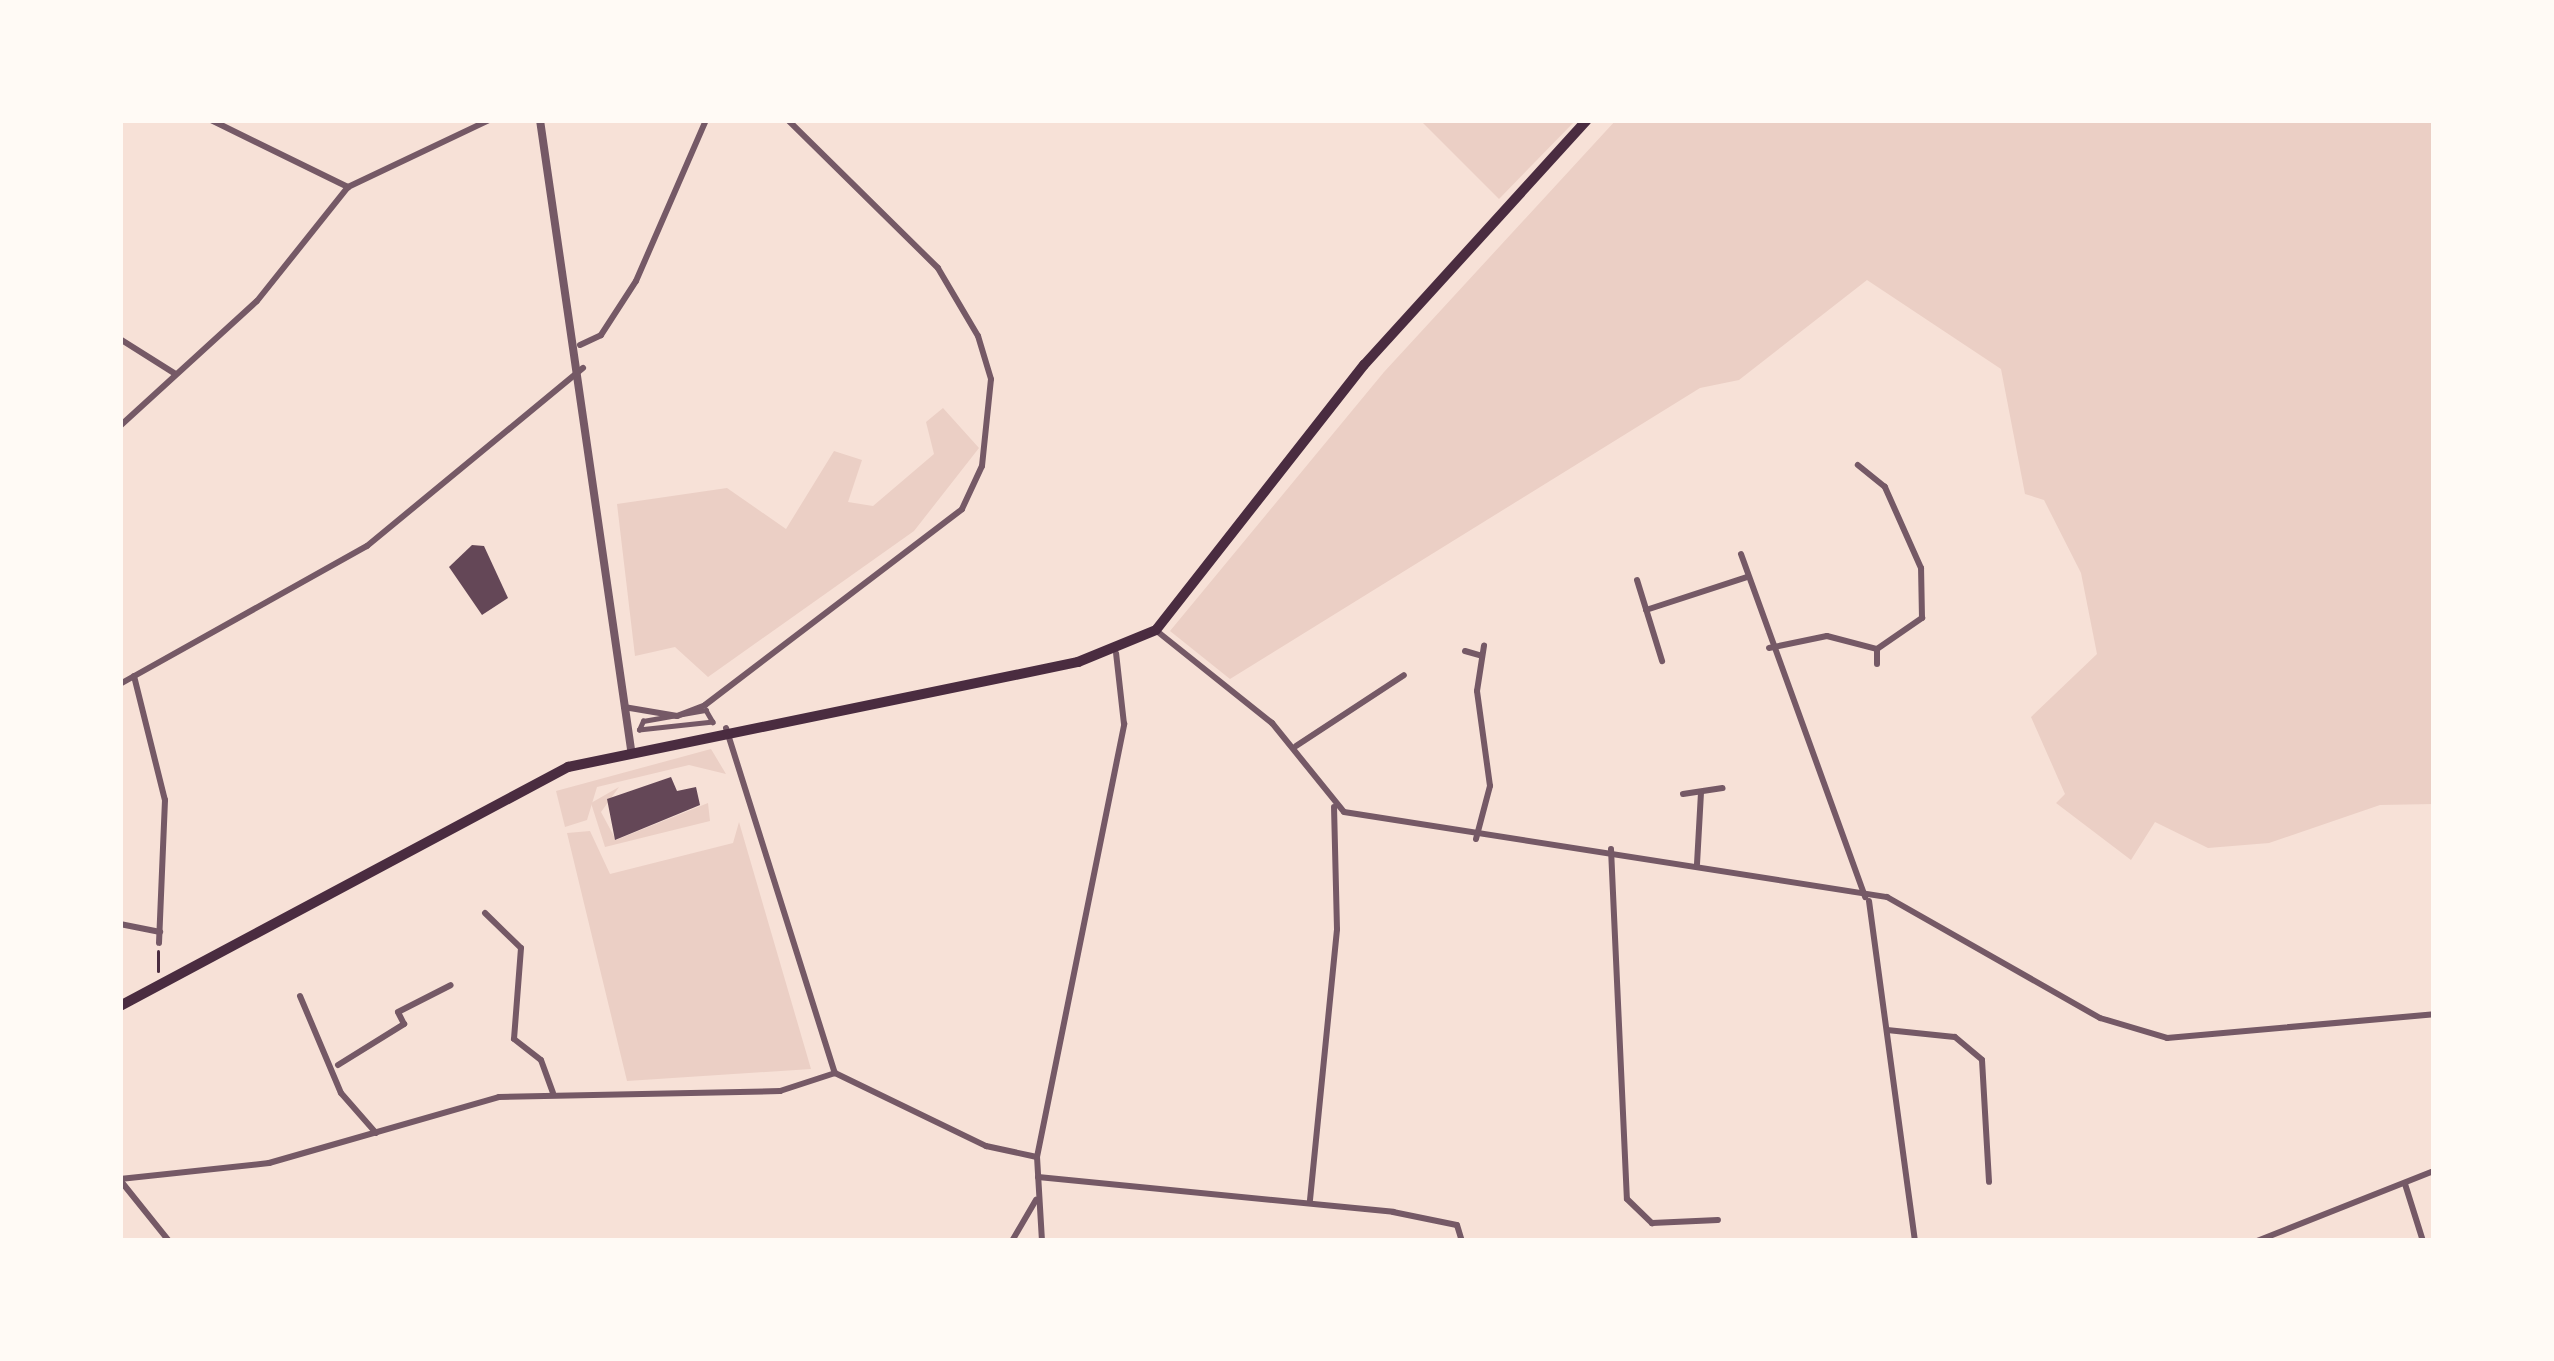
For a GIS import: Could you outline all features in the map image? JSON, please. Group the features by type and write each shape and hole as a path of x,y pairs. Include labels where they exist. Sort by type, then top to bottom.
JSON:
{"highway":[{"path":"120,1006 499,796 631,749 1116,653 1156,630 1364,365 1587,120"}],"street":[{"path":"211,120 348,188"},
{"path":"120,426 257,301 348,188 489,120"},
{"path":"540,120 580,345 631,749"},
{"path":"580,345 601,335 636,281 706,120"},
{"path":"623,707 677,716 705,705 962,509 982,466 992,379 978,336 938,268 788,120"},
{"path":"120,339 174,374"},
{"path":"120,684 376,540 583,368"},
{"path":"1769,648 1827,636 1876,649 1913,628 1927,594 1885,487 1858,465"},
{"path":"1741,554 1769,648 1867,899 1915,1241"},
{"path":"1646,610 1747,577"},
{"path":"1637,580 1662,661"},
{"path":"1156,630 1296,746 1334,807 1337,929 1310,1200"},
{"path":"1475,838 1490,787 1479,655 1484,646"},
{"path":"1876,649 1877,664"},
{"path":"1465,651 1479,655"},
{"path":"1042,1241 1037,1157 1117,772 1125,708 1116,653"},
{"path":"1296,746 1404,675"},
{"path":"134,676 165,800 159,943"},
{"path":"706,710 713,722 651,735 639,730 706,710"},
{"path":"726,728 836,1073"},
{"path":"1683,794 1723,788"},
{"path":"1697,864 1701,794"},
{"path":"1334,807 1475,838 1611,849 1916,907 2100,1018 2168,1038 2434,1014"},
{"path":"1611,849 1627,1199 1652,1223 1718,1220"},
{"path":"485,913 521,948 514,1039 542,1060 553,1093"},
{"path":"120,924 160,932"},
{"path":"338,1065 404,1024 398,1012 451,985"},
{"path":"300,996 338,1065 341,1093 371,1114 376,1133"},
{"path":"1887,1030 1955,1037 1982,1060 1989,1182"},
{"path":"120,1179 269,1163 499,1096 780,1091 836,1073 986,1146 1037,1157"},
{"path":"2257,1241 2434,1172"},
{"path":"1038,1177 1310,1200 1439,1219 1461,1228 1462,1241"},
{"path":"120,1179 169,1241"},
{"path":"2405,1184 2422,1241"},
{"path":"1012,1241 1036,1200"}],"path":[{"path":"159,943 164,982"}],"shaded area":[{"path":"1420,120 1576,120 1499,199"},
{"path":"1616,120 2434,120 2434,804 2380,805 2269,843 2208,848 2155,822 2131,860 2056,803 2065,794 2031,717 2097,654 2081,573 2044,500 2025,494 2001,369 1867,280 1739,380 1700,388 1230,679 1170,631 1384,372"},
{"path":"943,408 979,448 914,531 708,677 675,647 635,656 617,504 727,488 786,529 834,451 862,460 848,502 873,506 934,454 926,422"},
{"path":"711,749 726,774 689,765 597,787 587,820 565,827 556,791"},
{"path":"619,787 601,812 616,840 708,803 710,821 605,847 591,803"},
{"path":"739,822 811,1069 627,1081 567,833 590,831 610,874 733,843"}],"building":[{"path":"472,545 484,546 508,598 482,615 449,567"},
{"path":"671,777 677,791 696,787 700,805 615,840 607,799"}]}
